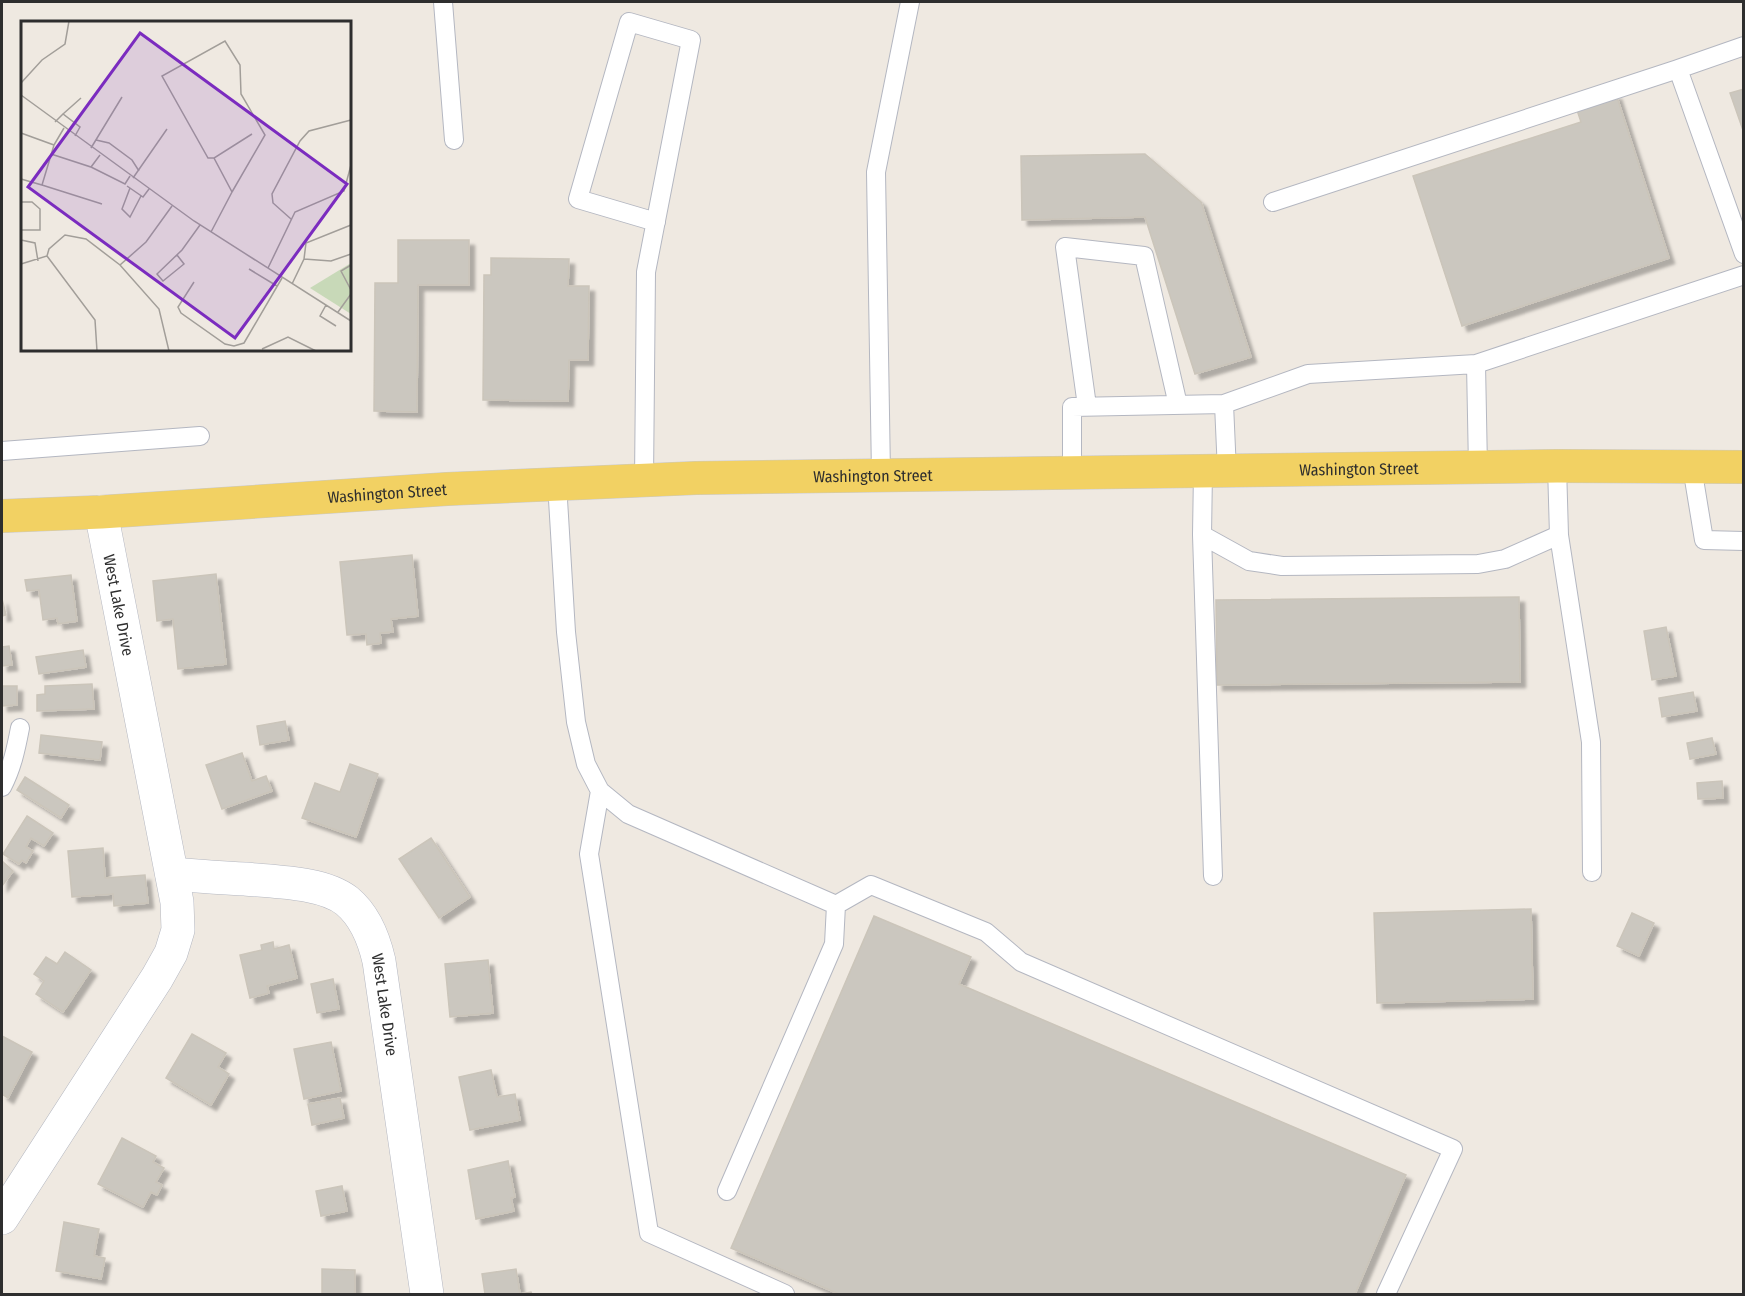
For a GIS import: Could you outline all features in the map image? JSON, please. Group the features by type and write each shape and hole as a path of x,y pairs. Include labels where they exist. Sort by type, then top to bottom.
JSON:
{"main road":[{"name":"Washington Street","path":"2,516 101,512 557,483 644,480 881,474 1215,472 1557,466 1743,467"}],"street":[{"name":"West Lake Drive","path":"2,1218 157,978 171,953 178,930 177,902 172,874 101,512"},
{"name":"West Lake Drive","path":"172,874 298,884 335,894 348,902 363,920 374,939 380,961 427,1294"}],"lane":[{"path":"443,2 454,140"},
{"path":"881,474 876,172 910,2"},
{"path":"644,480 646,272 656,222 691,40 629,22 578,199 656,222"},
{"path":"1273,202 1743,46"},
{"path":"1678,69 1743,254"},
{"path":"1087,406 1065,247 1144,256 1178,405"},
{"path":"1072,473 1072,407 1224,404 1308,374 1476,364 1743,275"},
{"path":"1476,364 1478,468"},
{"path":"1213,876 1202,535 1215,472 1224,404"},
{"path":"2,452 200,436"},
{"path":"1557,466 1559,534 1591,742 1592,872"},
{"path":"1692,467 1704,540 1743,541"},
{"path":"557,483 566,632 576,722 586,764 600,791 628,814 836,905"},
{"path":"1202,535 1249,561 1282,566 1478,564 1504,559 1559,534"},
{"path":"2,788 17,748 20,728"},
{"path":"600,791 589,854 649,1233 785,1294"},
{"path":"836,905 871,885 986,932 1021,962 1453,1149 1386,1294"},
{"path":"727,1191 834,944 836,905"}],"building":[{"path":"1744,89 1744,133 1730,93"},
{"path":"1616,94 1669,258 1462,326 1413,176 1581,122 1576,107"},
{"path":"1145,154 1201,202 1251,357 1195,374 1145,217 1022,220 1021,156"},
{"path":"398,240 469,240 469,285 418,285 417,412 374,411 375,283 398,283"},
{"path":"491,258 569,259 568,286 589,286 588,360 569,360 568,401 483,400 484,275 491,275"},
{"path":"412,555 418,616 391,619 393,632 380,633 381,643 367,645 366,634 347,635 340,562"},
{"path":"216,574 226,664 178,669 173,619 157,621 153,581"},
{"path":"71,575 77,621 58,624 57,618 43,620 39,590 27,591 25,580"},
{"path":"1519,597 1520,682 1217,685 1216,600"},
{"path":"2,599 6,615 2,616"},
{"path":"1666,627 1676,676 1652,680 1644,631"},
{"path":"9,646 12,665 2,666 2,647"},
{"path":"83,650 86,667 39,674 36,657"},
{"path":"92,684 94,709 37,711 37,695 45,694 45,686"},
{"path":"2,686 17,686 17,705 2,706"},
{"path":"1693,692 1697,711 1662,717 1659,698"},
{"path":"285,721 289,740 260,745 257,726"},
{"path":"41,735 102,742 100,760 39,753"},
{"path":"1712,738 1716,754 1690,759 1687,743"},
{"path":"242,753 252,781 266,776 272,791 222,809 206,765"},
{"path":"350,764 378,774 356,837 302,818 315,783 340,792"},
{"path":"25,777 69,805 61,818 17,790"},
{"path":"1722,781 1723,798 1698,799 1697,783"},
{"path":"27,816 53,833 44,846 31,838 26,847 33,851 26,863 22,860 19,864 3,854"},
{"path":"431,838 470,897 439,918 399,859"},
{"path":"103,848 105,878 145,875 148,903 114,906 113,894 72,897 68,851"},
{"path":"2,861 13,871 2,886"},
{"path":"1531,909 1533,999 1377,1003 1374,913"},
{"path":"1632,913 1654,923 1639,956 1617,946"},
{"path":"874,916 971,957 959,984 1406,1175 1355,1294 839,1294 731,1248"},
{"path":"273,942 274,949 289,945 297,978 267,986 269,993 250,998 240,955 262,950 261,945"},
{"path":"65,952 91,970 63,1012 36,994 44,981 34,974 46,957 57,964"},
{"path":"488,960 493,1013 450,1017 445,964"},
{"path":"333,979 339,1009 317,1013 311,984"},
{"path":"192,1034 226,1053 218,1067 229,1074 211,1105 166,1078"},
{"path":"2,1036 32,1052 8,1098 2,1094"},
{"path":"331,1042 341,1091 304,1099 294,1049"},
{"path":"491,1070 497,1097 515,1094 520,1120 470,1130 459,1077"},
{"path":"340,1098 344,1118 312,1125 308,1104"},
{"path":"122,1138 156,1156 153,1162 164,1168 156,1182 162,1185 157,1195 151,1192 143,1207 98,1184"},
{"path":"508,1161 515,1197 511,1198 514,1211 476,1219 468,1170"},
{"path":"342,1186 347,1211 321,1216 316,1191"},
{"path":"64,1222 99,1229 94,1256 105,1258 101,1279 56,1271"},
{"path":"322,1269 355,1270 355,1294 322,1294"},
{"path":"516,1269 520,1294 485,1294 482,1274"}]}
